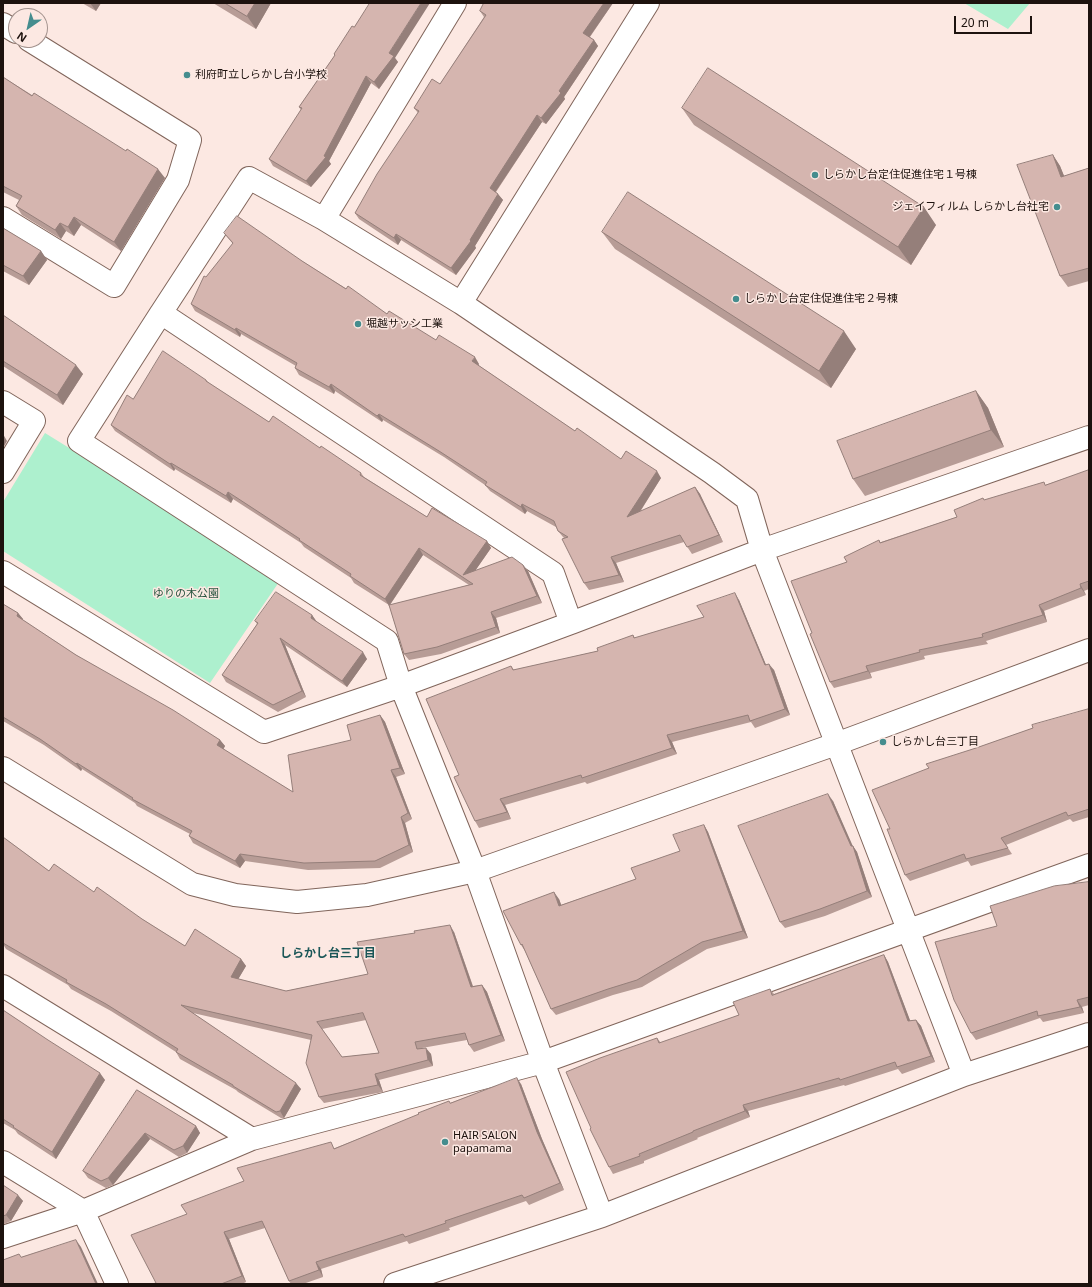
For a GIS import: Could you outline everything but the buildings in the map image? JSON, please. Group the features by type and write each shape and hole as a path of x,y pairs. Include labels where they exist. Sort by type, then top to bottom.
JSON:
{"street":[{"path":"324,219 455,3"},
{"path":"461,303 648,3"},
{"path":"3,218 114,286 178,180 190,140 42,48"},
{"path":"602,1216 543,1062 475,871 401,686 387,641 80,441 160,313 249,178 324,219 461,303 712,473 747,499 762,550 964,1075"},
{"path":"160,313 553,573 571,623"},
{"path":"3,402 34,421 3,472"},
{"path":"3,572 264,732 401,686 762,550 1089,437"},
{"path":"3,768 192,884 235,895 297,902 367,894 475,871 836,744 1089,650"},
{"path":"3,1237 83,1211 252,1139 543,1062 1089,865"},
{"path":"3,986 252,1139"},
{"path":"395,1284 602,1216 964,1075 1089,1034"},
{"path":"3,1162 83,1211 117,1284"}],"green space":[{"path":"964,3 1030,3 1008,29"},
{"name":"ゆりの木公園","path":"45,433 281,579 210,683 3,551 3,502"}],"place":[{"name":"利府町立しらかし台小学校","path":"187,75"},
{"name":"しらかし台定住促進住宅１号棟","path":"815,175"},
{"name":"ジェイフィルム しらかし台社宅","path":"1057,207"},
{"name":"しらかし台定住促進住宅２号棟","path":"736,299"},
{"name":"堀越サッシ工業","path":"358,324"},
{"name":"しらかし台三丁目","path":"883,742"},
{"name":"HAIR SALON papamama","path":"445,1142"}],"district":[{"name":"しらかし台三丁目","path":"328,954"}]}
